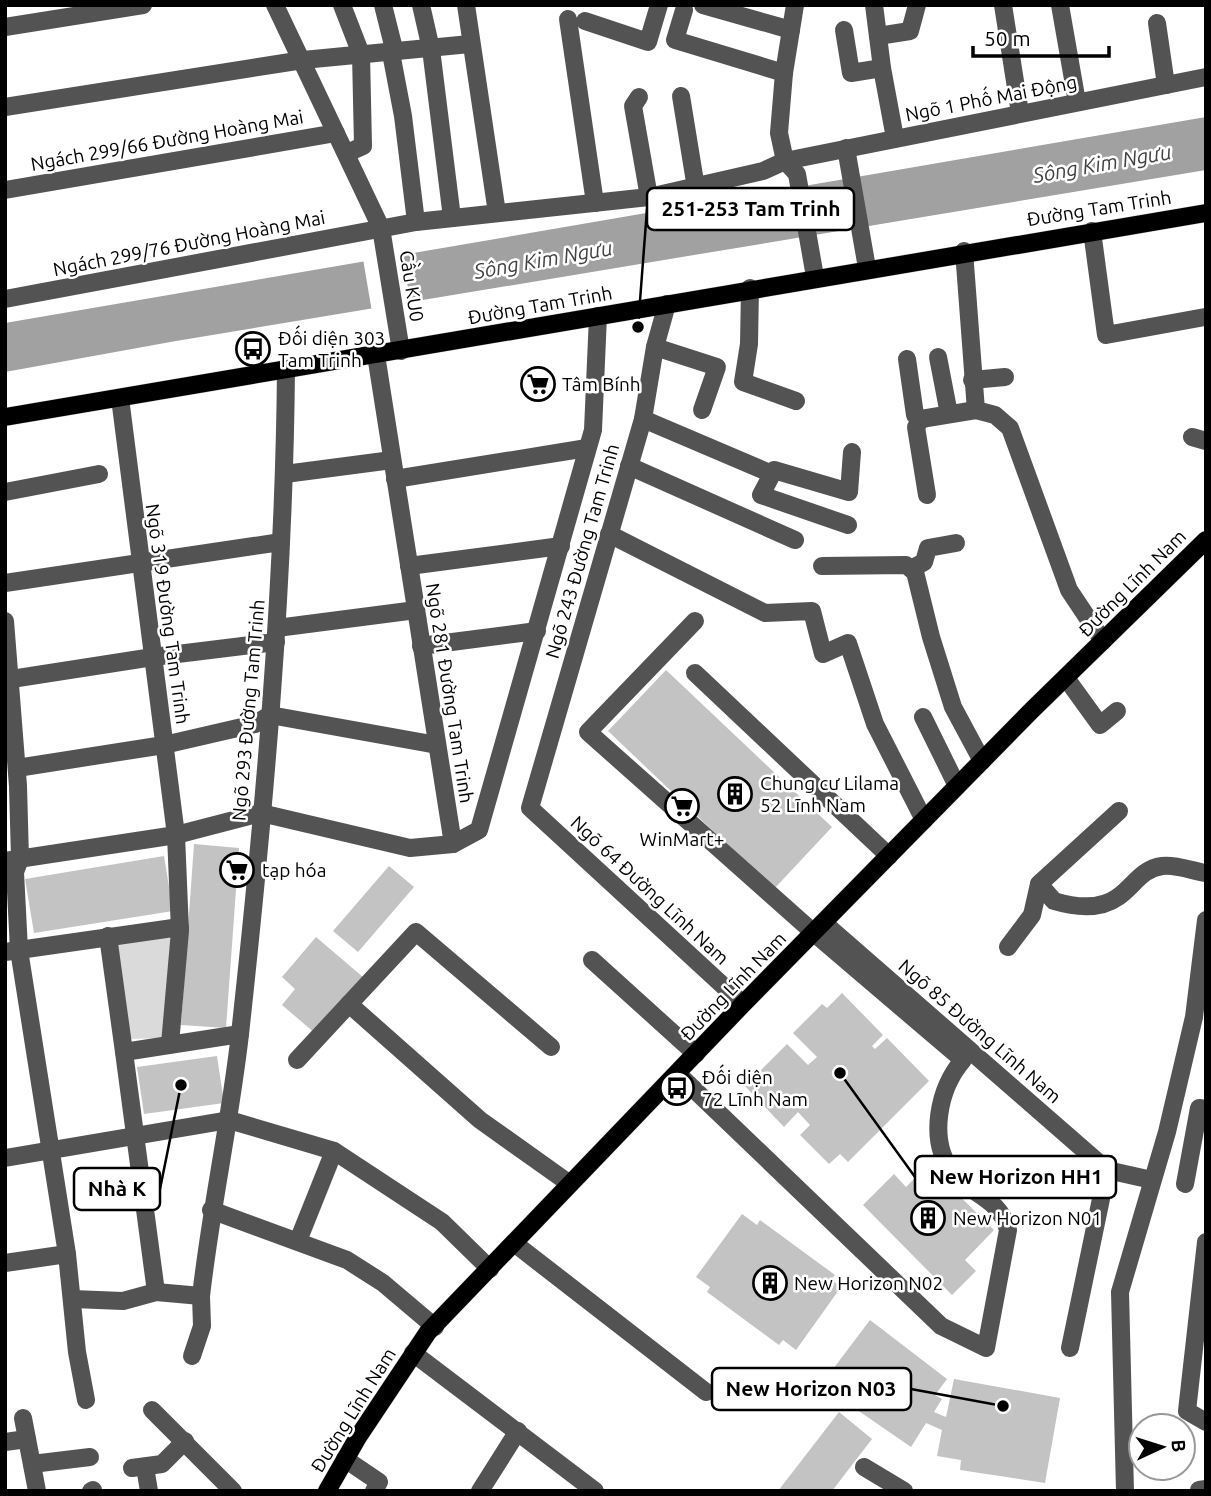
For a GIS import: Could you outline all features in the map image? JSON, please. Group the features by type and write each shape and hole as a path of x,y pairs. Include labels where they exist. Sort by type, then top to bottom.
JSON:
{"main road":[{"name":"Đường Tam Trinh","path":"5,417 401,351 964,251 1206,213"},
{"name":"Đường Lĩnh Nam","path":"327,1491 413,1353 435,1327 743,1004 957,786 1206,540"}],"street":[{"path":"5,27 143,5"},
{"name":"Cầu KU0","path":"275,5 381,228 401,351"},
{"path":"342,5 361,54 363,146 347,153"},
{"path":"383,5 403,116 416,222"},
{"path":"421,5 432,49 452,218"},
{"path":"466,5 497,212"},
{"path":"595,203 577,20 648,42 659,5"},
{"path":"703,5 791,30"},
{"path":"795,5 784,72 779,126 785,161 797,174 815,277"},
{"path":"874,5 895,138"},
{"path":"878,36 910,31 917,5"},
{"path":"1003,5 1020,113"},
{"path":"1060,5 1077,102"},
{"path":"684,10 674,40 784,72"},
{"path":"1157,23 1167,85"},
{"path":"844,30 850,73 882,68"},
{"path":"5,107 303,60 470,44"},
{"name":"Ngõ 1 Phố Mai Động","path":"595,203 696,188 763,171 785,161 1206,77"},
{"path":"681,96 696,188"},
{"path":"639,97 633,106 649,197"},
{"name":"Ngách 299/66 Đường Hoàng Mai","path":"5,190 336,133"},
{"path":"846,148 867,268"},
{"name":"Ngách 299/76 Đường Hoàng Mai","path":"5,299 416,222 595,203"},
{"path":"1092,231 1107,335 1205,317"},
{"path":"964,251 976,410"},
{"path":"750,288 749,344 743,382 796,401"},
{"name":"Ngõ 243 Đường Tam Trinh","path":"530,808 643,419 655,347 667,304"},
{"path":"13,860 176,835 261,813 410,848 453,844 479,830 593,430 598,316"},
{"path":"655,347 717,367 702,410"},
{"name":"Ngõ 281 Đường Tam Trinh","path":"376,355 453,844"},
{"path":"938,357 949,414"},
{"path":"907,359 915,415 921,419 976,410 995,415 1010,428 1069,590 1103,641"},
{"name":"Ngõ 293 Đường Tam Trinh","path":"192,1356 202,1326 201,1296 211,1210 229,1120 240,1034 276,635 285,474 286,370"},
{"path":"972,380 1005,377"},
{"name":"Ngõ 319 Đường Tam Trinh","path":"120,398 139,564 176,835 180,927 170,1044"},
{"path":"643,419 772,474"},
{"path":"921,419 916,427 927,495"},
{"path":"395,479 587,448"},
{"path":"848,525 761,495 774,470 849,492 852,452"},
{"path":"285,474 392,460"},
{"path":"629,466 795,540"},
{"path":"5,492 99,474"},
{"path":"608,534 765,613 812,611 823,654 848,643 875,724 924,820"},
{"path":"911,569 924,562 928,548 956,541"},
{"path":"5,583 281,542"},
{"path":"409,566 561,546"},
{"path":"822,566 905,565 915,572 930,637 953,707 982,761"},
{"path":"8,679 153,657 416,610"},
{"path":"5,621 17,768 12,951 50,1150 86,1400"},
{"path":"678,1074 941,1326 986,1348 1008,1230 1004,1214 952,1172 941,1146 938,1122 944,1093 951,1075 963,1060 819,929 589,732 695,621"},
{"path":"421,646 537,631"},
{"path":"695,673 889,856"},
{"path":"1066,678 1100,725 1117,711"},
{"path":"17,768 164,745 255,724 270,715 437,745"},
{"path":"923,717 957,786"},
{"name":"Ngõ 64 Đường Lĩnh Nam","path":"530,808 743,1004"},
{"path":"1008,947 1032,915 1040,884 1119,811"},
{"path":"1040,884 1054,901 1097,906 1117,898 1140,875 1156,867 1165,865 1206,873"},
{"path":"1125,1491 1119,1292 1152,1180 1194,1017 1206,920"},
{"path":"12,951 180,927"},
{"name":"Ngõ 85 Đường Lĩnh Nam","path":"819,929 1107,1170 1152,1180"},
{"path":"297,1060 416,932 551,1047"},
{"path":"108,936 156,1292"},
{"path":"592,960 696,1054"},
{"path":"349,1004 480,1120 570,1184"},
{"path":"124,1052 240,1034"},
{"path":"1185,1184 1199,1108 1206,1109"},
{"path":"5,1158 229,1120 334,1151 442,1222 489,1269"},
{"path":"298,1241 334,1151"},
{"path":"1070,1348 1107,1170"},
{"path":"211,1210 347,1260 383,1283 435,1327"},
{"path":"1206,1242 1186,1411 1206,1422"},
{"path":"514,1243 706,1392"},
{"path":"5,1263 67,1254"},
{"path":"73,1299 123,1301 156,1292 201,1296"},
{"path":"413,1353 595,1491"},
{"path":"152,1410 185,1441 225,1488"},
{"path":"23,1418 37,1491"},
{"path":"480,1491 519,1431"},
{"path":"5,1442 27,1439"},
{"path":"149,1491 138,1467 162,1464 185,1441"},
{"path":"32,1464 90,1457"},
{"path":"345,1459 379,1482 374,1491"},
{"path":"864,1467 904,1491"}],"shaded area":[{"path":"171,936 163,1038 129,1039 114,943"}],"water":[{"name":"Sông Kim Ngưu","path":"1206,117 1206,170 176,341 5,372 5,323"}],"pier":[{"path":"402,252 411,306 372,312 363,259"}],"building":[{"name":"Chung cư Lilama 52 Lĩnh Nam","path":"666,670 832,827 774,889 608,731"},
{"path":"194,844 239,848 226,1028 181,1025"},
{"path":"164,856 173,911 34,933 25,879"},
{"path":"389,866 414,887 358,952 333,931"},
{"path":"316,937 364,978 316,1034 282,1005 295,989 282,977"},
{"path":"842,993 883,1035 872,1046 875,1049 887,1038 929,1081 848,1162 840,1154 829,1164 800,1135 810,1125 798,1112 784,1127 745,1086 787,1044 808,1065 817,1057 793,1033 822,1004 827,1008"},
{"path":"217,1056 224,1103 144,1114 137,1067"},
{"name":"New Horizon N01","path":"928,1165 994,1230 965,1260 976,1271 952,1295 863,1205 894,1174 906,1187"},
{"name":"New Horizon N02","path":"742,1214 757,1225 760,1220 835,1275 831,1280 841,1287 796,1350 783,1340 779,1345 707,1292 710,1287 696,1277"},
{"path":"870,1320 947,1379 935,1395 942,1399 934,1412 946,1417 954,1379 1060,1398 1045,1483 960,1470 961,1460 937,1456 942,1430 926,1423 911,1447 821,1385"},
{"path":"839,1412 872,1439 832,1491 778,1491"}],"place":[{"name":"251-253 Tam Trinh","path":"638,327"},
{"name":"Đối diện 303 Tam Trinh","path":"253,349"},
{"name":"Tâm Bính","path":"538,384"},
{"name":"Chung cư Lilama 52 Lĩnh Nam","path":"735,794"},
{"name":"WinMart+","path":"682,806"},
{"name":"tạp hóa","path":"237,870"},
{"name":"New Horizon HH1","path":"840,1073"},
{"name":"Nhà K","path":"181,1085"},
{"name":"Đối diện 72 Lĩnh Nam","path":"677,1088"},
{"name":"New Horizon N01","path":"928,1218"},
{"name":"New Horizon N02","path":"770,1283"},
{"name":"New Horizon N03","path":"1003,1406"}]}
